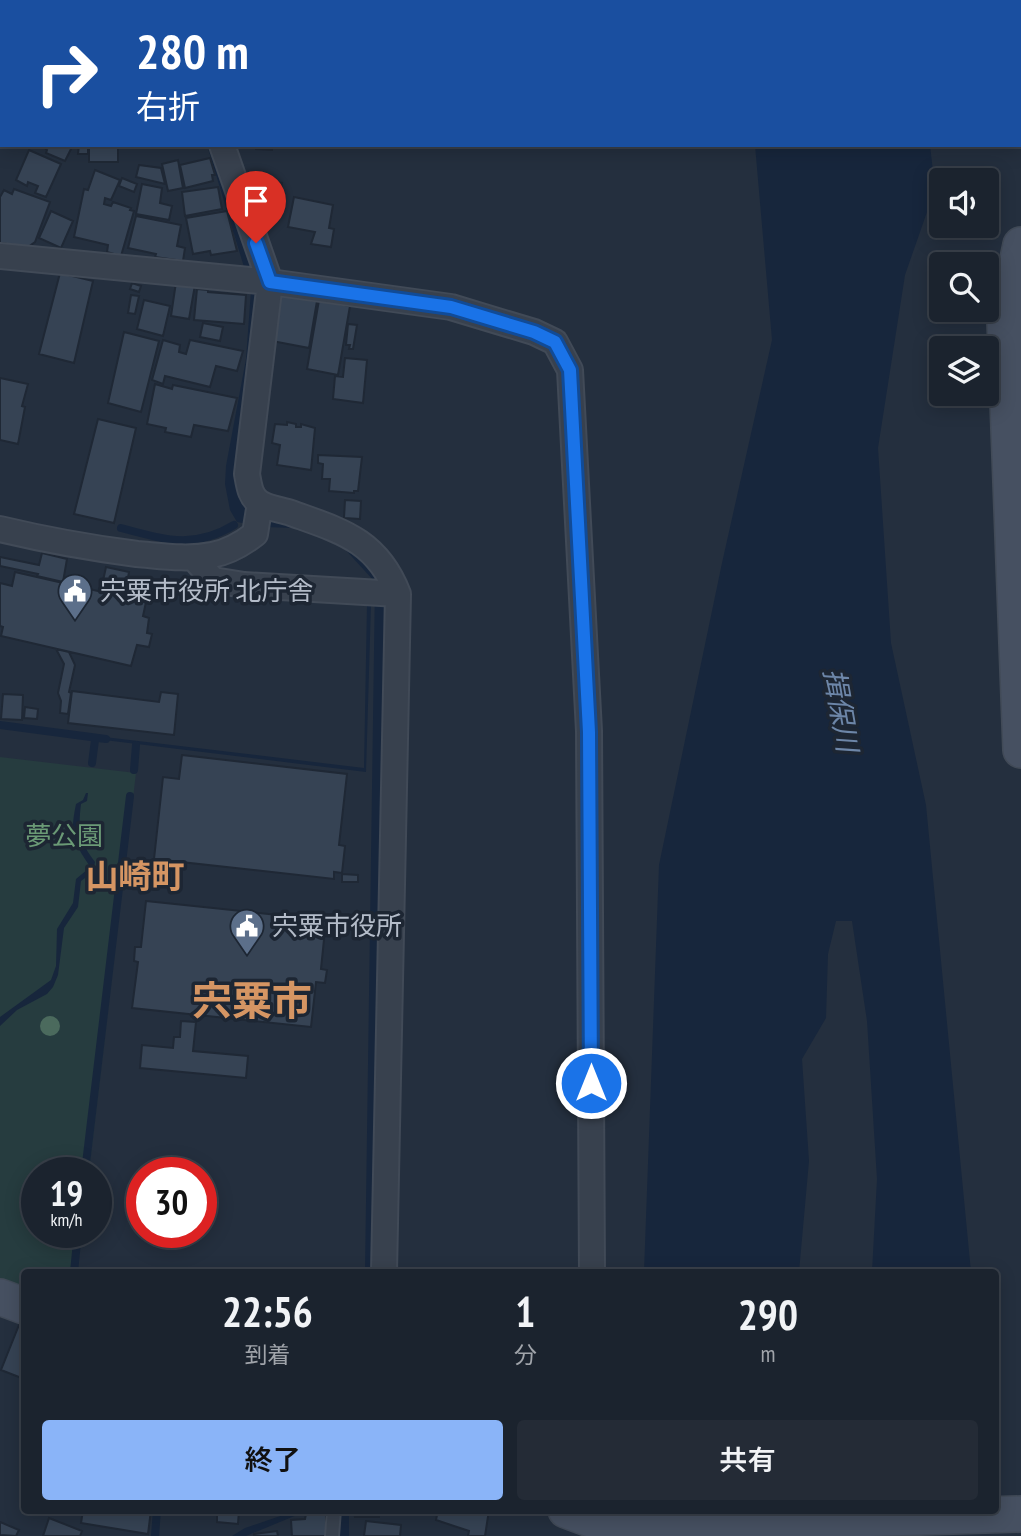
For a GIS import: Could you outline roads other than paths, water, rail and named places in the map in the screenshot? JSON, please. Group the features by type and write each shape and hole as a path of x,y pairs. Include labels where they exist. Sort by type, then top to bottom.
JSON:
{"main road":[{"path":"1021,245 1005,321 1016,463 1021,750"},
{"path":"0,1297 21,1305"},
{"path":"593,1517 1021,1514"}],"street":[{"path":"223,147 270,282 247,474 250,490 260,503 330,527 355,539 372,552 389,572 398,594 384,1269"},
{"path":"0,256 270,282 451,307 522,328 555,342 570,370 589,732 592,1269"},
{"path":"0,529 77,546 194,558 230,550 255,534 260,503"},
{"path":"194,558 213,580 223,582 398,594"}],"lane":[{"path":"332,1536 334,1514"}],"water":[{"path":"208,147 219,147 262,294 240,490 332,532 384,576 386,604 375,1269 365,1269 375,582 342,546 313,533 293,528 237,522 230,510 225,484 226,466 246,359 251,290"},
{"name":"揖保川","path":"755,147 930,147 933,168 929,168 929,206 905,275 878,448 891,643 926,805 971,1269 872,1269 877,1179 867,1021 852,921 836,921 828,954 826,1018 802,1059 809,1161 799,1269 644,1269 659,865 772,340"},
{"path":"367,604 371,604 366,772 96,739 96,736 364,768"},
{"path":"86,793 87,801 81,804 80,828 86,848 95,862 93,872 81,881 78,907 64,928 58,975 47,994 17,1010 0,1026 0,1017 51,980 56,966 57,929 73,903 76,879 89,865 79,849 73,829 76,804 83,800"},
{"path":"286,1514 299,1514 246,1536 232,1536 245,1528"},
{"path":"340,1514 349,1514 349,1536 340,1536"}],"waterway":[{"path":"121,528 164,538 191,540 205,538 234,525"},
{"path":"0,725 106,739"},
{"path":"92,763 95,740"},
{"path":"134,770 136,745"},
{"path":"87,1157 130,796"},
{"path":"74,1269 76,1248"},
{"path":"155,1536 157,1514"}],"place":[{"name":"宍粟市役所 北庁舎","path":"75,621"},
{"name":"宍粟市役所","path":"247,956"}],"district":[{"name":"山崎町","path":"135,876"},
{"name":"宍粟市","path":"252,1001"}],"park label":[{"name":"夢公園","path":"64,836"}]}
